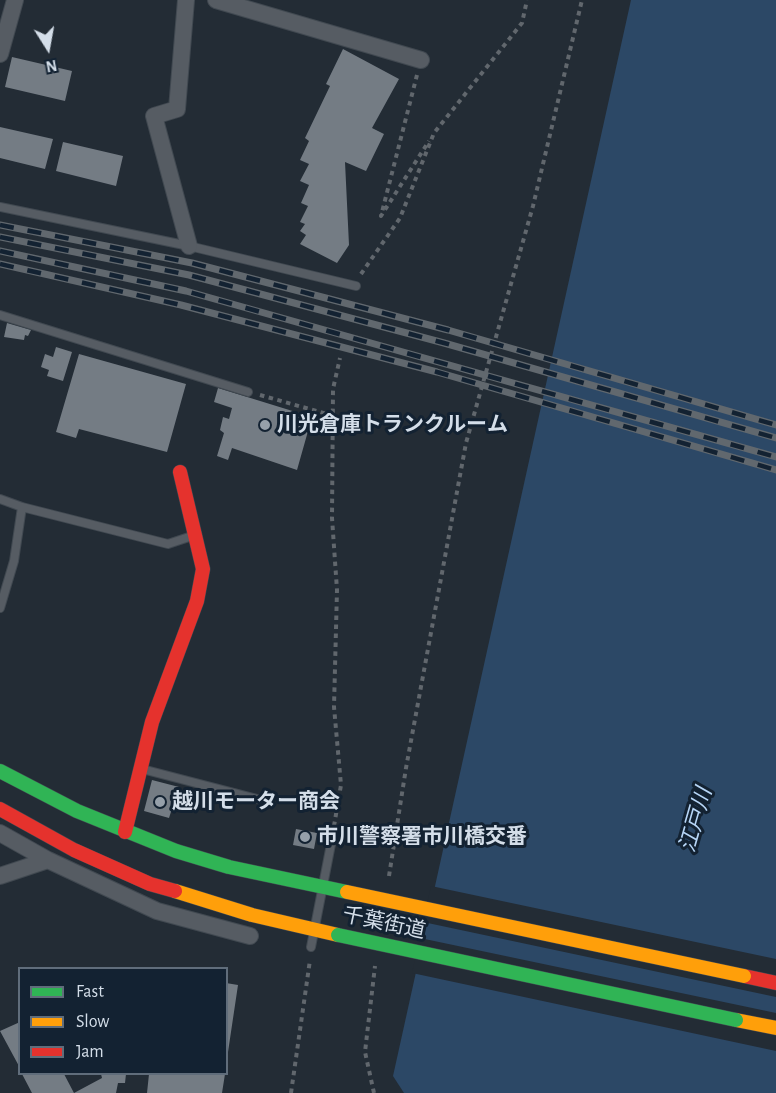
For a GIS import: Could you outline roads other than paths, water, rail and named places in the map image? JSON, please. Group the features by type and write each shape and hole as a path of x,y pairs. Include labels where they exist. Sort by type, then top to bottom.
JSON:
{"main road":[{"path":"125,832 152,722 197,601 203,569 180,472"},
{"name":"千葉街道","path":"0,771 26,786 125,832 229,867 776,983"},
{"name":"千葉街道","path":"0,809 74,850 150,884 252,915 776,1028"}],"street":[{"path":"0,54 15,0"},
{"path":"186,0 177,109 154,116 189,246"},
{"path":"216,0 421,60"},
{"path":"0,833 48,860 157,910 250,936"},
{"path":"0,876 48,860"}],"lane":[{"path":"0,207 189,246 356,286"},
{"path":"0,315 248,392"},
{"path":"0,499 22,507 168,544 194,536"},
{"path":"0,608 14,561 22,507"},
{"path":"142,768 269,802"},
{"path":"311,946 332,839"}],"water":[{"name":"江戸川","path":"631,0 776,0 776,1093 404,1093 393,1076"}],"railway":[{"path":"0,225 192,263 448,330 776,425"},
{"path":"0,237 189,275 444,343 776,438"},
{"path":"0,251 186,291 776,457"},
{"path":"0,264 181,305 437,372 776,470"}],"place":[{"name":"川光倉庫トランクルーム","path":"265,425"},
{"name":"越川モーター商会","path":"160,802"},
{"name":"市川警察署市川橋交番","path":"305,837"}]}
